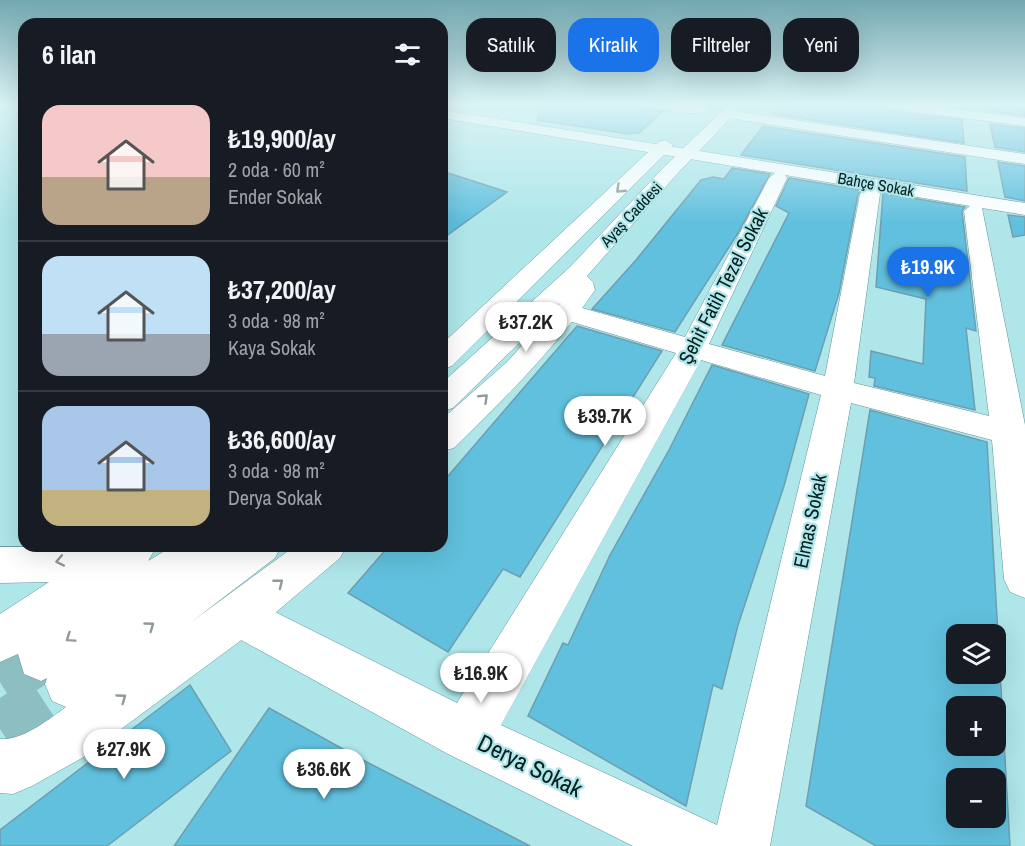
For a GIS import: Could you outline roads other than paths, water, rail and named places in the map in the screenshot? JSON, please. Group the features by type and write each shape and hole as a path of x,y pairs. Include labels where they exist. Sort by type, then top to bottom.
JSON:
{"street":[{"name":"Bahçe Sokak","path":"586,144 1025,209"},
{"name":"Bahçe Sokak","path":"605,144 656,154"},
{"name":"Ayaş Caddesi","path":"448,354 666,144"},
{"name":"Ayaş Caddesi","path":"448,395 578,272 697,144"},
{"path":"976,144 1025,159"},
{"name":"Bahçe Sokak","path":"683,158 778,178 1025,219"},
{"name":"Şehit Fatih Tezel Sokak","path":"466,736 694,347 778,178"},
{"name":"Elmas Sokak","path":"741,846 838,389 870,194"},
{"path":"974,211 1016,435 1025,579"},
{"path":"448,328 512,279 544,264"},
{"path":"448,433 530,354 568,312 583,290 578,272"},
{"path":"568,312 694,347 768,371 1016,435"},
{"path":"0,565 49,564 108,552"},
{"path":"0,640 129,552"},
{"path":"199,552 55,671 251,552"},
{"path":"0,784 239,615 318,552"},
{"name":"Derya Sokak","path":"239,615 466,736 696,846"},
{"path":"0,766 13,767 64,740"}],"tunnel":[{"path":"0,682 41,657"},
{"path":"0,729 69,684"}]}
